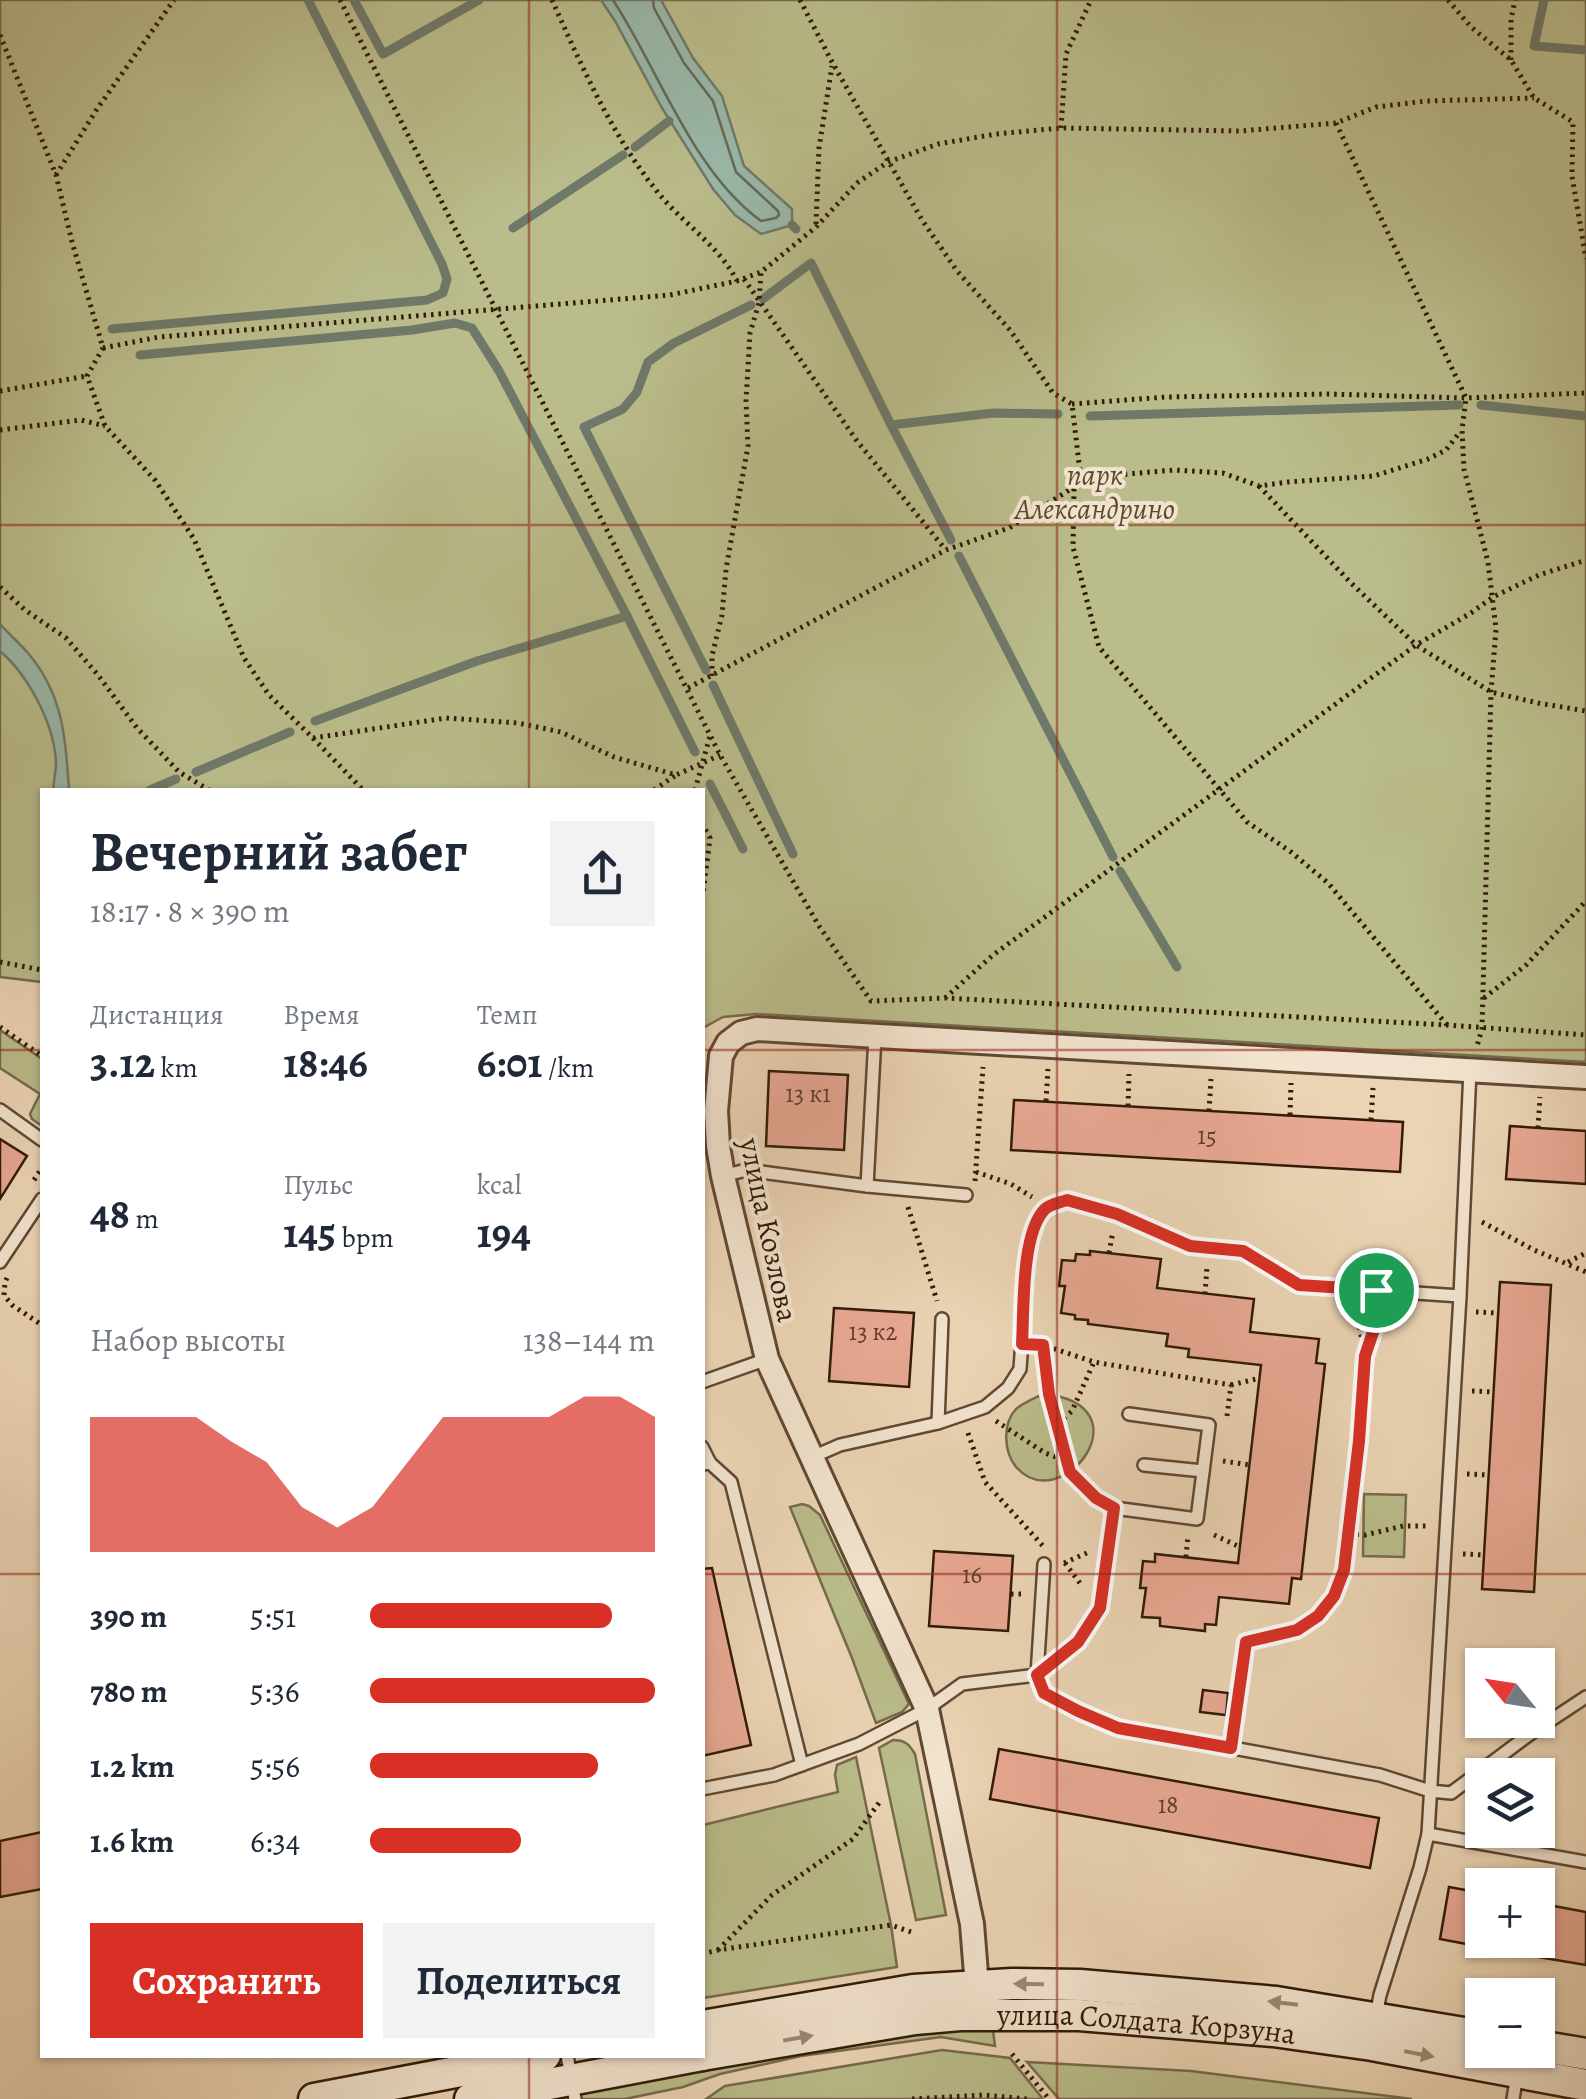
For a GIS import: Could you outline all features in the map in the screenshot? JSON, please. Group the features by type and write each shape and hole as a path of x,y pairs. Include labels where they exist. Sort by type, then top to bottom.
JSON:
{"street":[{"name":"улица Козлова","path":"978,2000 970,1912 926,1709 767,1359 718,1146 716,1111 721,1056 728,1042 757,1029 1473,1061 1586,1077"},
{"name":"улица Солдата Корзуна","path":"705,2054 895,2022 978,2000 1080,1985 1276,2002 1517,2074 1586,2085"},
{"name":"улица Солдата Корзуна","path":"705,2025 877,1995 978,2000"},
{"name":"улица Солдата Корзуна","path":"1374,2031 1465,2035"},
{"path":"1555,2049 1586,2054"},
{"path":"314,2099 474,2061 510,2058"},
{"name":"улица Солдата Корзуна","path":"470,2099 685,2058"}],"lane":[{"path":"867,1186 875,1036"},
{"path":"1374,2031 1380,1995 1428,1834 1473,1061"},
{"path":"0,1110 40,1139"},
{"path":"723,1176 746,1170 966,1195"},
{"path":"810,1458 840,1445 938,1423 985,1407 1008,1388 1020,1369 1029,1244 1035,1223 1048,1206 1067,1200 1117,1214 1190,1246 1243,1251 1299,1285 1460,1296"},
{"path":"0,1262 40,1202"},
{"path":"938,1423 942,1317"},
{"path":"705,1381 767,1359"},
{"path":"705,1788 774,1775 859,1744 926,1709 962,1684 1037,1675 1078,1642 1100,1608 1114,1508 1197,1518 1209,1425 1129,1414"},
{"path":"706,1463 731,1482 802,1765"},
{"path":"1144,1465 1203,1471"},
{"path":"1044,1564 1037,1675 1044,1693 1118,1728 1380,1776 1451,1793 1586,1697"},
{"path":"1428,1834 1586,1862"}],"path":[{"path":"56,176 97,109 174,0"},
{"path":"340,0 720,755 820,926 872,1000 945,998 1586,1035"},
{"path":"552,0 629,154 660,195 760,303 857,441 946,550"},
{"path":"800,0 922,220 957,271 1010,330 1054,393 1072,404 1166,397 1310,394 1466,398 1586,393"},
{"path":"1062,128 1066,54 1092,0"},
{"path":"1448,0 1471,27 1510,60 1534,98 1573,122 1586,124"},
{"path":"1510,60 1515,0"},
{"path":"0,35 56,176 103,348 87,376 105,426 155,480 194,539 244,658 268,695 361,788"},
{"path":"816,226 819,148 832,62"},
{"path":"103,348 159,338 670,295 741,280 761,272 816,226 857,183 888,162 938,144 1062,128 1240,131 1336,124 1393,105 1534,98"},
{"path":"1573,122 1572,176 1586,259"},
{"path":"1336,124 1466,398 1462,430 1464,469 1488,562 1496,629 1482,1029 1473,1061"},
{"path":"712,676 712,656 748,446 750,332 760,303 761,272"},
{"path":"0,391 87,376"},
{"path":"1072,404 1080,472 1074,487 1073,547 1099,647 1247,822 1328,883 1447,1025"},
{"path":"0,430 82,420 105,426"},
{"path":"1080,472 1116,475 1174,470 1223,474 1259,486 1374,476 1428,460 1446,450 1462,430"},
{"path":"1259,486 1416,646 1491,692 1586,711"},
{"path":"688,688 946,550 1009,528 1074,487"},
{"path":"945,998 993,954 1416,646 1492,597 1538,575 1586,560"},
{"path":"0,587 66,638 137,728 180,772 206,788"},
{"path":"312,738 446,718 502,722 561,732 614,757 676,775"},
{"path":"696,788 710,736"},
{"path":"657,788 720,755"},
{"path":"705,829 710,838 705,877"},
{"path":"1483,999 1526,965 1586,900"},
{"path":"0,962 40,970"},
{"path":"0,1027 40,1055"},
{"path":"966,1195 974,1186 976,1172 983,1064"},
{"path":"1046,1101 1048,1068"},
{"path":"1128,1106 1129,1073"},
{"path":"1209,1111 1211,1078"},
{"path":"1290,1115 1291,1082"},
{"path":"1372,1120 1374,1087"},
{"path":"1538,1128 1540,1096"},
{"path":"976,1172 1011,1184 1044,1204"},
{"path":"904,1194 942,1317"},
{"path":"1462,1210 1534,1250 1586,1272"},
{"path":"1113,1226 1128,1233"},
{"path":"1568,1262 1586,1253"},
{"path":"1198,1260 1208,1262 1205,1294"},
{"path":"14,1268 4,1282 2,1296 40,1324"},
{"path":"1231,1748 1246,1642 1297,1630 1318,1616 1334,1596 1344,1570 1365,1356 1374,1329 1376,1290"},
{"path":"1348,1307 1357,1314 1365,1356"},
{"path":"1041,1342 1049,1394 1070,1472 1096,1498 1114,1508"},
{"path":"1022,1344 1041,1342 1094,1362 1231,1385 1260,1378"},
{"path":"1057,1424 1072,1411 1094,1362"},
{"path":"1226,1423 1231,1385"},
{"path":"990,1416 1045,1453 1067,1461"},
{"path":"962,1418 986,1482 1091,1597"},
{"path":"1222,1461 1250,1465"},
{"path":"1349,1534 1366,1535 1403,1526 1440,1527"},
{"path":"1186,1557 1188,1534 1214,1535 1240,1546"},
{"path":"1044,1548 1044,1564"},
{"path":"1064,1563 1089,1552"},
{"path":"718,1950 772,1895 853,1839 881,1800"},
{"path":"705,1953 891,1925 911,1932"},
{"path":"1012,2054 1049,2099"},
{"path":"912,2099 984,2094 1028,2099"}],"green space":[{"name":"парк Александрино","path":"0,0 1586,0 1586,1062 756,1014 723,1017 705,1027 705,788 40,788 40,982 0,977"},
{"path":"0,1030 40,1058 40,1094 0,1068"},
{"path":"40,1094 40,1125 30,1114"},
{"path":"1043,1394 1074,1402 1090,1417 1093,1435 1087,1454 1073,1469 1055,1479 1035,1479 1016,1467 1007,1446 1011,1415"},
{"path":"1364,1494 1406,1495 1404,1557 1363,1556"},
{"path":"802,1504 820,1515 909,1704 902,1712 876,1723 790,1507"},
{"path":"893,1740 906,1743 915,1754 946,1915 916,1920 879,1748"},
{"path":"856,1757 897,1967 705,1998 705,1825 838,1792 837,1765"},
{"path":"992,2023 995,2046 941,2037 801,2056 625,2099 580,2099 579,2094 585,2087 723,2059"},
{"path":"942,2050 1010,2058 1043,2099 706,2099 725,2086"},
{"path":"1027,2062 1191,2071 1412,2099 1059,2099"}],"water":[{"path":"601,0 661,0 693,58 722,96 744,166 792,209 792,225 761,234 735,215 713,189 662,108"},
{"path":"0,624 28,653 49,685 64,735 69,788 53,788 55,751 46,719 21,674 0,651"}],"building":[{"path":"769,1071 848,1075 844,1150 766,1146"},
{"path":"1014,1100 1403,1122 1400,1172 1011,1150"},
{"path":"1510,1126 1586,1131 1586,1184 1506,1179"},
{"path":"0,1139 27,1156 0,1199"},
{"path":"1090,1251 1161,1259 1157,1288 1254,1299 1250,1332 1319,1339 1316,1363 1325,1364 1301,1579 1292,1578 1289,1604 1219,1597 1216,1625 1205,1624 1205,1631 1160,1626 1160,1618 1142,1617 1146,1588 1140,1588 1143,1561 1155,1562 1155,1554 1238,1563 1261,1365 1188,1357 1189,1349 1166,1346 1168,1334 1088,1324 1088,1320 1061,1313 1065,1286 1059,1286 1062,1260 1075,1261 1076,1254 1090,1255"},
{"path":"1500,1282 1551,1285 1534,1592 1482,1589"},
{"path":"834,1308 914,1313 909,1387 829,1381"},
{"path":"934,1551 1013,1556 1008,1631 929,1626"},
{"path":"712,1568 751,1745 705,1755 705,1569"},
{"path":"1203,1690 1228,1693 1226,1715 1200,1712"},
{"path":"999,1749 1379,1818 1370,1868 990,1799"},
{"path":"40,1832 40,1889 0,1897 0,1841"},
{"path":"1449,1887 1465,1890 1465,1944 1440,1939"},
{"path":"1555,1906 1586,1912 1586,1965 1544,1958 1555,1958"}],"waterway":[{"path":"112,329 427,300 443,293 447,279 442,264 308,0"},
{"path":"354,0 383,54 479,0"},
{"path":"1544,0 1534,46 1586,50"},
{"path":"635,147 669,121"},
{"path":"513,228 623,155"},
{"path":"792,225 796,229"},
{"path":"763,299 811,263 951,540"},
{"path":"706,670 584,427 623,409 637,392 648,362 674,343 751,305"},
{"path":"140,355 455,323 472,328 499,371 695,752"},
{"path":"1090,416 1459,405"},
{"path":"1481,405 1586,416"},
{"path":"891,425 993,413 1058,414"},
{"path":"959,556 1113,857"},
{"path":"315,721 477,661 627,616"},
{"path":"713,685 793,854"},
{"path":"196,772 290,732"},
{"path":"155,788 176,779"},
{"path":"710,784 743,849"},
{"path":"1120,871 1177,967"}],"route":[{"path":"1067,1200 1089,1205 1190,1246 1243,1251 1299,1285 1376,1290 1374,1329 1365,1356 1344,1570 1334,1596 1318,1616 1297,1630 1246,1642 1231,1748 1118,1728 1044,1693 1037,1675 1078,1642 1100,1608 1114,1508 1096,1498 1070,1472 1049,1394 1043,1345 1022,1344 1029,1244 1035,1223 1048,1206 1067,1200"}]}
